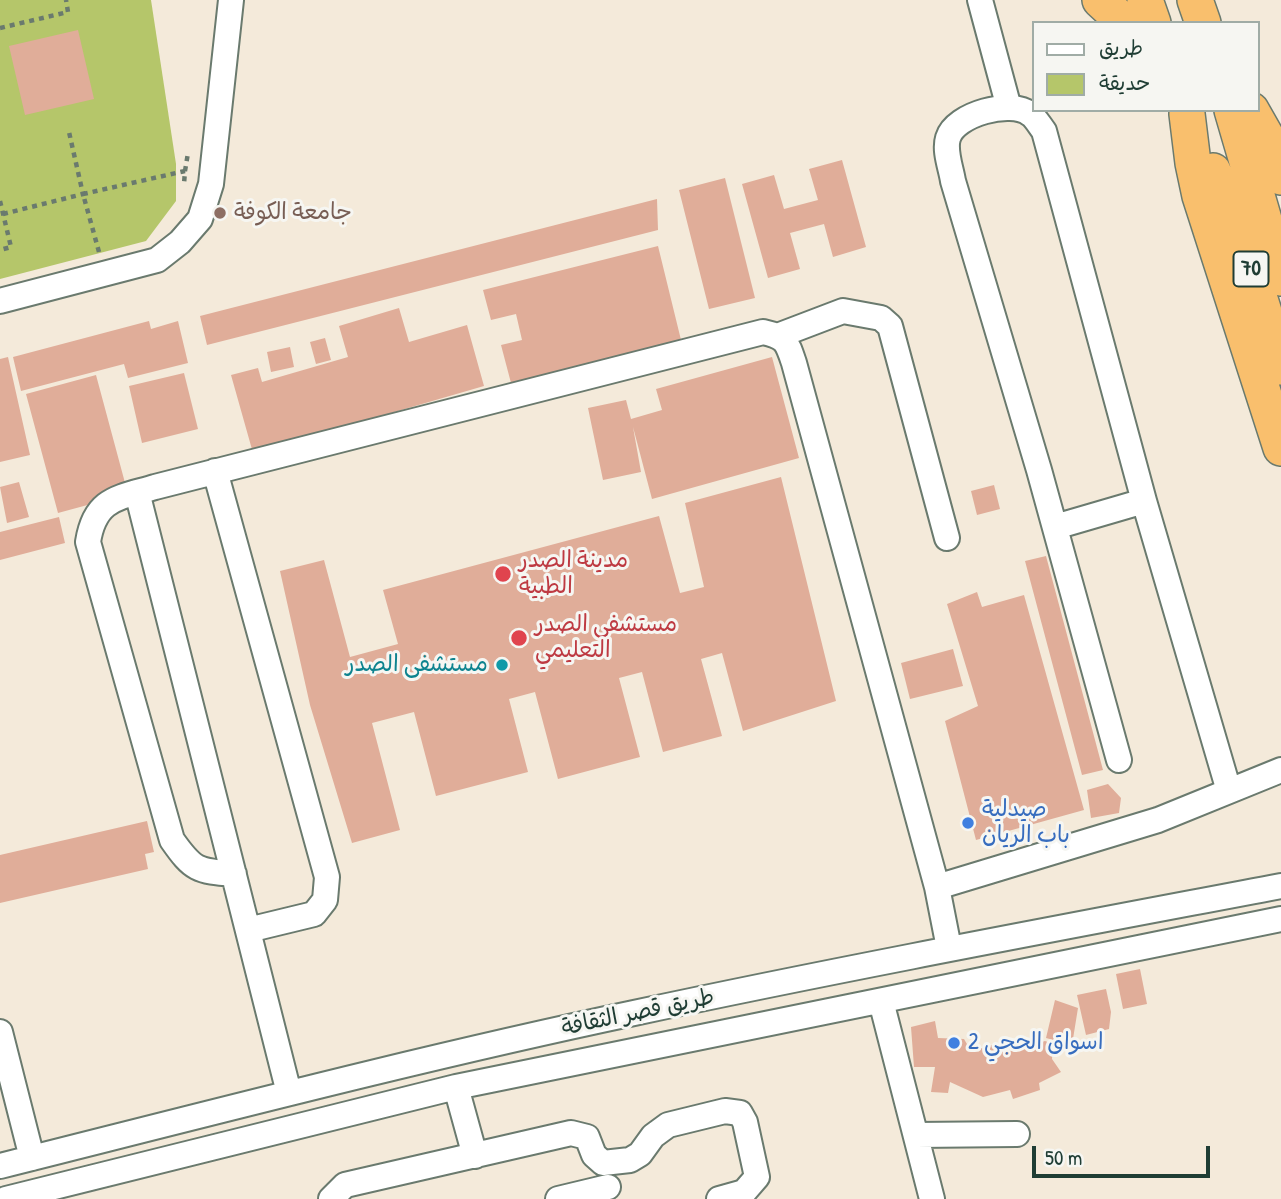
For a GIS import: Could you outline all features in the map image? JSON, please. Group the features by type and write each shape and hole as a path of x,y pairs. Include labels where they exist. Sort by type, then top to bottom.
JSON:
{"highway":[{"path":"1100,0 1123,21"},
{"path":"1145,0 1152,21"},
{"path":"1195,0 1202,21"},
{"path":"1186,112 1200,196 1281,448"},
{"name":"70","path":"1186,112 1237,225 1281,367"},
{"name":"70","path":"1233,112 1281,278"},
{"path":"1252,112 1271,145 1281,177"}],"street":[{"path":"0,301 157,260 180,242 200,219 211,184 231,0"},
{"path":"980,0 1009,108"},
{"path":"1119,761 1055,527 953,181 947,149 948,136 957,124 981,111 1009,108 1029,113 1044,131 1144,501 1230,791"},
{"path":"234,874 205,872 188,862 172,840 88,542 91,526 99,510 115,499 742,337 763,332 780,335 843,311 881,318 890,326 947,538"},
{"path":"780,335 788,346 794,363 937,887 949,948"},
{"path":"215,471 327,877 325,900 314,914 248,930"},
{"path":"137,492 289,1093"},
{"path":"1055,527 1144,501"},
{"path":"937,887 1158,820 1281,770"},
{"name":"طريق قصر الثقافة","path":"0,1166 289,1093 632,1013 949,948 1281,886"},
{"name":"طريق قصر الثقافة","path":"6,1199 456,1087 1281,919"},
{"path":"881,1001 932,1199"},
{"path":"632,1013 640,1050"},
{"path":"0,1032 32,1158"},
{"path":"456,1087 475,1156"},
{"path":"558,1199 607,1183 640,1154 653,1136 668,1125 724,1111 740,1113 745,1122 757,1177 744,1192 719,1199"},
{"path":"331,1199 345,1185 576,1133 587,1137 607,1183"},
{"path":"916,1135 1017,1134"}],"path":[{"path":"0,28 68,12 66,0"},
{"path":"69,132 100,256"},
{"path":"4,214 185,171 184,188"},
{"path":"0,201 11,247 0,250"}],"green space":[{"path":"0,0 151,0 176,164 176,201 146,241 0,279"}],"building":[{"path":"78,30 94,99 25,115 9,46"},
{"path":"842,160 866,247 833,257 824,224 790,233 800,269 768,278 742,184 774,175 784,209 818,200 809,169"},
{"path":"725,178 755,298 709,309 679,190"},
{"path":"657,199 658,230 207,345 200,316"},
{"path":"658,246 681,340 511,383 501,345 522,340 516,314 491,320 483,290"},
{"path":"399,308 409,342 467,325 484,386 253,453 231,375 258,368 262,382 348,357 339,326"},
{"path":"149,321 151,329 178,321 188,363 128,378 124,364 21,391 13,357"},
{"path":"325,338 331,360 316,364 310,342"},
{"path":"290,347 294,367 271,372 267,352"},
{"path":"8,357 30,455 0,462 0,359"},
{"path":"772,357 799,458 652,499 633,427 641,472 603,480 588,408 626,400 631,419 662,410 656,389"},
{"path":"184,373 198,429 142,443 129,386"},
{"path":"96,375 128,494 58,513 26,394"},
{"name":"مستشفى الصدر","path":"781,477 836,701 743,731 722,653 701,659 722,736 663,752 642,672 619,678 640,757 558,779 535,692 509,699 528,772 436,796 414,712 372,723 400,830 352,843 310,705 280,571 324,560 350,657 398,644 383,590 659,516 680,593 704,587 685,503"},
{"path":"19,482 29,517 7,523 0,487"},
{"path":"994,485 1000,509 977,515 971,491"},
{"path":"59,517 65,543 0,560 0,532"},
{"path":"1046,556 1103,770 1082,775 1025,561"},
{"path":"977,592 982,607 1024,595 1084,810 976,840 945,721 978,706 947,604"},
{"path":"953,649 963,686 910,699 901,663"},
{"path":"1108,784 1121,798 1119,813 1091,818 1087,790"},
{"path":"147,821 154,852 145,854 148,869 0,903 0,855"},
{"path":"1140,969 1147,1004 1123,1009 1116,974"},
{"path":"1106,989 1111,1012 1109,1029 1086,1035 1077,995"},
{"path":"1055,1000 1078,1008 1072,1045 1046,1038"},
{"path":"935,1021 938,1038 964,1039 971,1051 1000,1043 1004,1053 1045,1041 1053,1044 1052,1059 1061,1072 1039,1083 1040,1090 1013,1099 1010,1090 983,1097 950,1082 948,1093 931,1092 935,1067 914,1067 911,1027"}],"place":[{"name":"جامعة الكوفة","path":"220,213"},
{"name":"مدينة الصدر الطبية","path":"503,574"},
{"name":"مستشفى الصدر التعليمي","path":"519,638"},
{"name":"مستشفى الصدر","path":"502,665"},
{"name":"صيدلية باب الريان","path":"968,823"},
{"name":"اسواق الحجي 2","path":"954,1043"}]}
